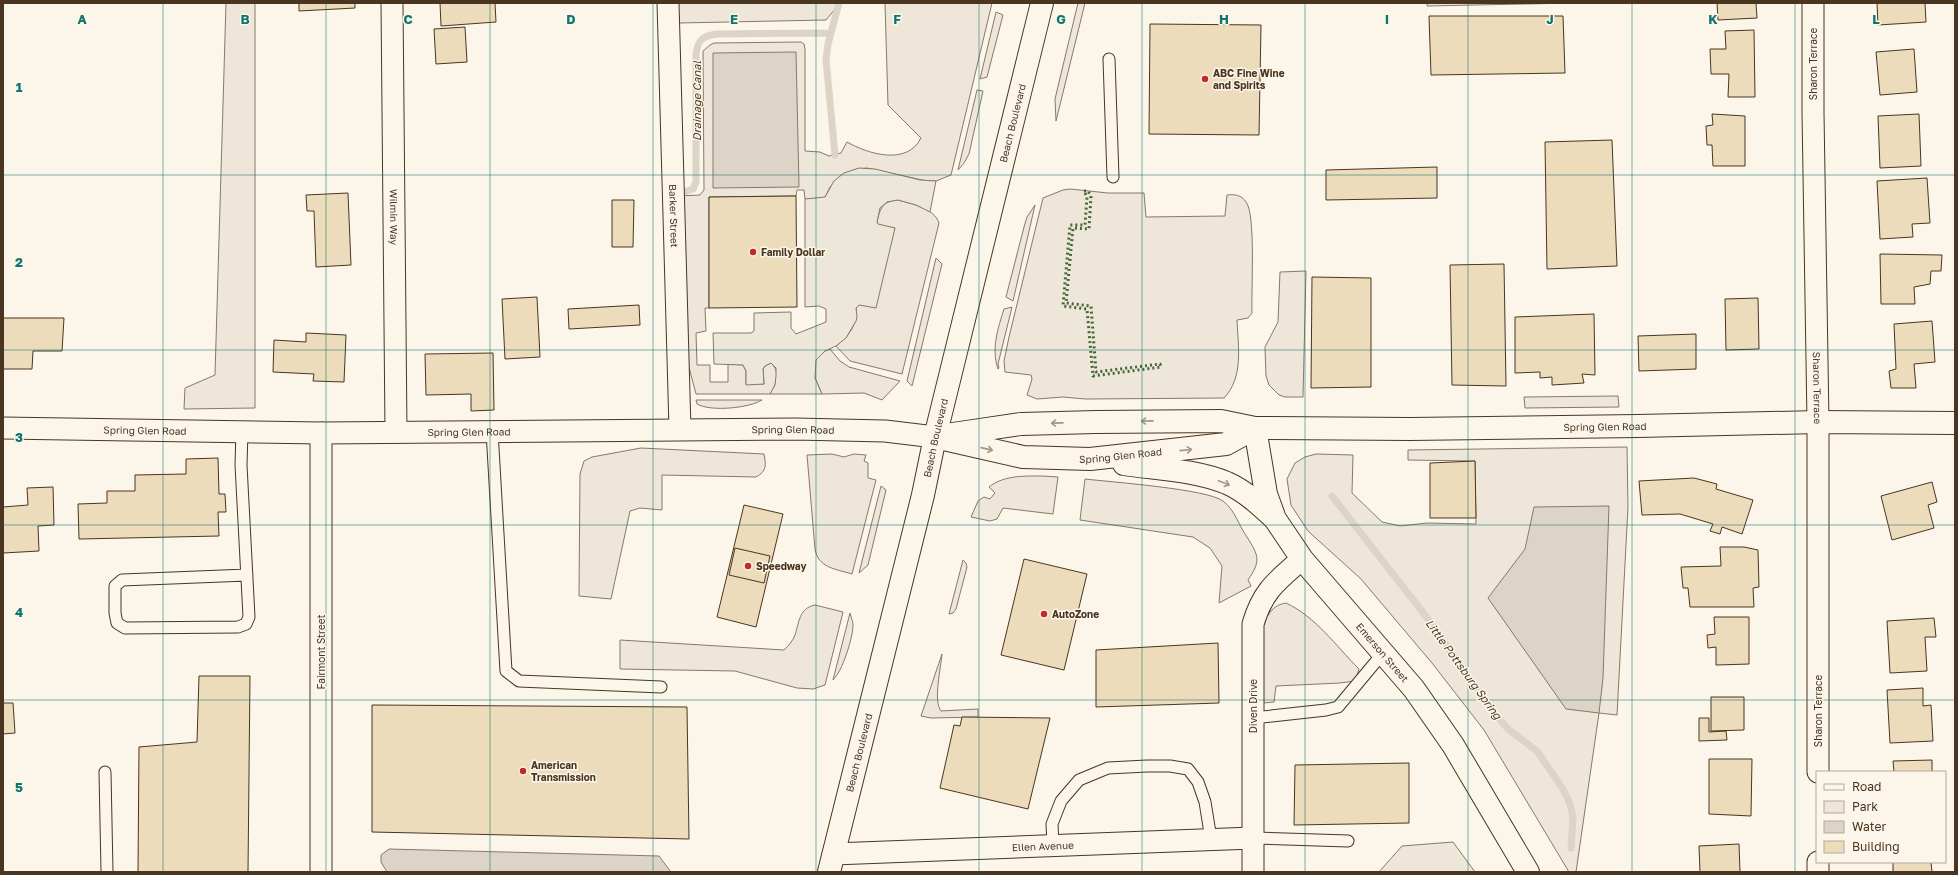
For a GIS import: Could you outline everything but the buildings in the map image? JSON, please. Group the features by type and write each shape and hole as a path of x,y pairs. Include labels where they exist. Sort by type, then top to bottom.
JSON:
{"main road":[{"name":"Beach Boulevard","path":"831,863 923,495 935,437 1042,3"},
{"name":"Spring Glen Road","path":"935,437 1036,423 1220,421 1255,428 1410,429 1818,422 1955,422"},
{"name":"Spring Glen Road","path":"935,437 1023,457 1090,459 1226,444 1255,428"},
{"name":"Emerson Street","path":"1255,428 1266,494 1275,519 1302,558 1414,689 1453,745 1528,872"},
{"path":"1090,459 1201,475 1223,482 1253,499 1275,519"}],"street":[{"name":"Wilmin Way","path":"392,3 396,432"},
{"name":"Barker Street","path":"668,3 680,429"},
{"name":"Sharon Terrace","path":"1813,3 1813,114 1818,422 1818,771"},
{"name":"Spring Glen Road","path":"3,428 321,433 680,429 885,430 935,437"},
{"name":"Fairmont Street","path":"321,433 321,872"},
{"name":"Diven Drive","path":"1253,872 1253,624 1259,604 1271,586 1302,558"},
{"name":"Ellen Avenue","path":"831,863 1053,845 1253,838"}],"lane":[{"path":"1109,59 1113,177"},
{"path":"242,431 249,617 246,624 238,628 125,628 117,623 115,613 115,586 122,580 247,575"},
{"path":"492,431 506,671 519,681 661,687"},
{"path":"1253,718 1326,710 1338,707 1383,653"},
{"path":"1053,845 1052,824 1061,801 1079,780 1108,768 1147,766 1170,766 1188,770 1198,782 1205,802 1211,839"},
{"path":"104,772 107,872"},
{"path":"1253,838 1348,841"}],"green space":[{"path":"226,3 255,3 255,408 184,409 185,388 215,375"},
{"path":"678,3 840,3 826,20 679,23"},
{"path":"885,3 992,3 951,175 936,181 927,181 867,168 856,170 843,176 830,187 825,197 822,199 805,199 804,190 797,190 796,196 709,197 709,308 705,308 706,331 696,333 697,365 710,365 710,382 728,382 728,364 743,365 746,371 746,384 764,384 763,369 771,363 777,374 774,387 770,394 696,394 686,356 678,196 700,195 704,190 703,51 714,43 801,42 804,44 805,49 805,151 820,152 829,156 841,153 847,142 876,153 897,155 915,147 921,138 888,105"},
{"path":"1078,3 1085,3 1056,121 1055,99"},
{"path":"1427,3 1574,3 1427,6"},
{"path":"996,12 1003,15 987,77 980,79"},
{"path":"977,90 983,91 969,154 958,170"},
{"path":"1070,189 1108,193 1144,193 1146,217 1225,216 1227,195 1238,196 1246,202 1249,209 1252,237 1252,313 1248,318 1237,320 1239,351 1237,371 1235,381 1224,398 1085,399 1063,397 1037,399 1027,395 1032,379 1031,375 1005,372 1004,361 1009,337 1043,198 1063,190"},
{"path":"898,200 928,210 939,223 902,374 850,361 836,346 849,334 852,329 856,319 856,308 895,228 878,225 877,222 879,213 883,206 889,202"},
{"path":"1035,205 1013,301 1006,297 1027,217"},
{"path":"936,258 942,264 912,386 907,381"},
{"path":"1306,271 1303,397 1285,397 1279,395 1269,385 1266,376 1265,347 1278,322 1280,272"},
{"path":"1012,307 998,369 995,354 996,339 1004,309"},
{"path":"830,349 840,361 849,367 900,381 882,400 864,393 822,394 815,378 815,360 825,351"},
{"path":"696,400 762,400 739,407 711,408 697,404"},
{"path":"1627,447 1628,507 1617,715 1599,713 1576,872 1569,872 1484,730 1432,663 1361,579 1308,531 1291,505 1287,479 1295,463 1305,457 1316,454 1353,455 1352,493 1382,522 1400,526 1427,523 1476,524 1475,461 1408,460 1408,450"},
{"path":"641,448 764,454 765,467 760,475 756,477 662,475 662,510 640,508 630,511 611,599 579,596 580,474 584,461 592,457"},
{"path":"832,454 844,457 854,454 866,455 864,461 868,463 868,478 876,480 852,574 834,569 824,564 817,555 815,549 807,455"},
{"path":"1043,476 1058,477 1053,514 1003,508 997,519 990,521 971,517 978,501 984,497 990,499 995,493 989,487 995,483 1008,478"},
{"path":"1085,479 1136,484 1198,493 1223,501 1234,513 1256,554 1257,563 1248,580 1251,586 1219,603 1222,566 1210,548 1193,537 1080,520"},
{"path":"881,486 886,490 868,565 859,573"},
{"path":"963,560 967,567 956,609 953,613 949,614"},
{"path":"1286,603 1307,616 1316,624 1359,669 1355,681 1276,686 1274,702 1263,703 1263,624 1269,613 1278,606"},
{"path":"815,605 843,612 825,685 813,689 797,688 735,671 620,669 620,640 784,650 794,637 800,617 806,609"},
{"path":"850,613 853,631 843,663 833,680"},
{"path":"942,654 938,684 938,700 941,711 978,709 978,717 931,718 921,716"},
{"path":"1453,842 1475,872 1379,872 1402,846"}],"shaded area":[{"path":"859,168 875,169 920,180 936,181 930,212 916,205 898,200 887,202 880,208 877,222 878,224 895,228 876,308 859,305 856,308 856,321 846,338 836,346 825,351 816,360 815,378 822,394 770,394 775,385 776,376 776,368 771,363 763,369 764,384 746,385 746,371 743,365 714,364 713,333 751,333 754,331 754,313 791,312 791,328 796,334 826,322 826,309 819,306 805,307 805,199 825,197 834,181 844,173"},
{"path":"1618,396 1619,407 1525,408 1524,397"}],"water":[{"path":"796,52 799,187 713,188 713,53"},
{"path":"1609,506 1603,678 1599,713 1566,709 1488,598 1525,549 1534,507"},
{"path":"389,849 659,856 671,872 387,872 381,862 381,855"}],"waterway":[{"name":"Little Pottsburg Spring","path":"835,155 826,60 828,44 839,3"},
{"name":"Drainage Canal","path":"684,192 693,189 696,182 696,54 698,45 702,39 717,34 831,33"},
{"name":"Little Pottsburg Spring","path":"1332,496 1425,615 1495,714 1508,729 1537,751 1563,789 1570,804 1573,817 1571,848"}],"hedge":[{"path":"1084,191 1088,191 1091,196 1089,229 1073,228 1066,303 1091,306 1096,372 1160,364 1161,367 1093,376 1087,309 1063,306 1070,225 1085,225 1087,197 1084,191"}],"place":[{"name":"ABC Fine Wine and Spirits","path":"1205,79"},
{"name":"Family Dollar","path":"753,252"},
{"name":"Speedway","path":"748,566"},
{"name":"AutoZone","path":"1044,614"},
{"name":"American Transmission","path":"523,771"}]}
